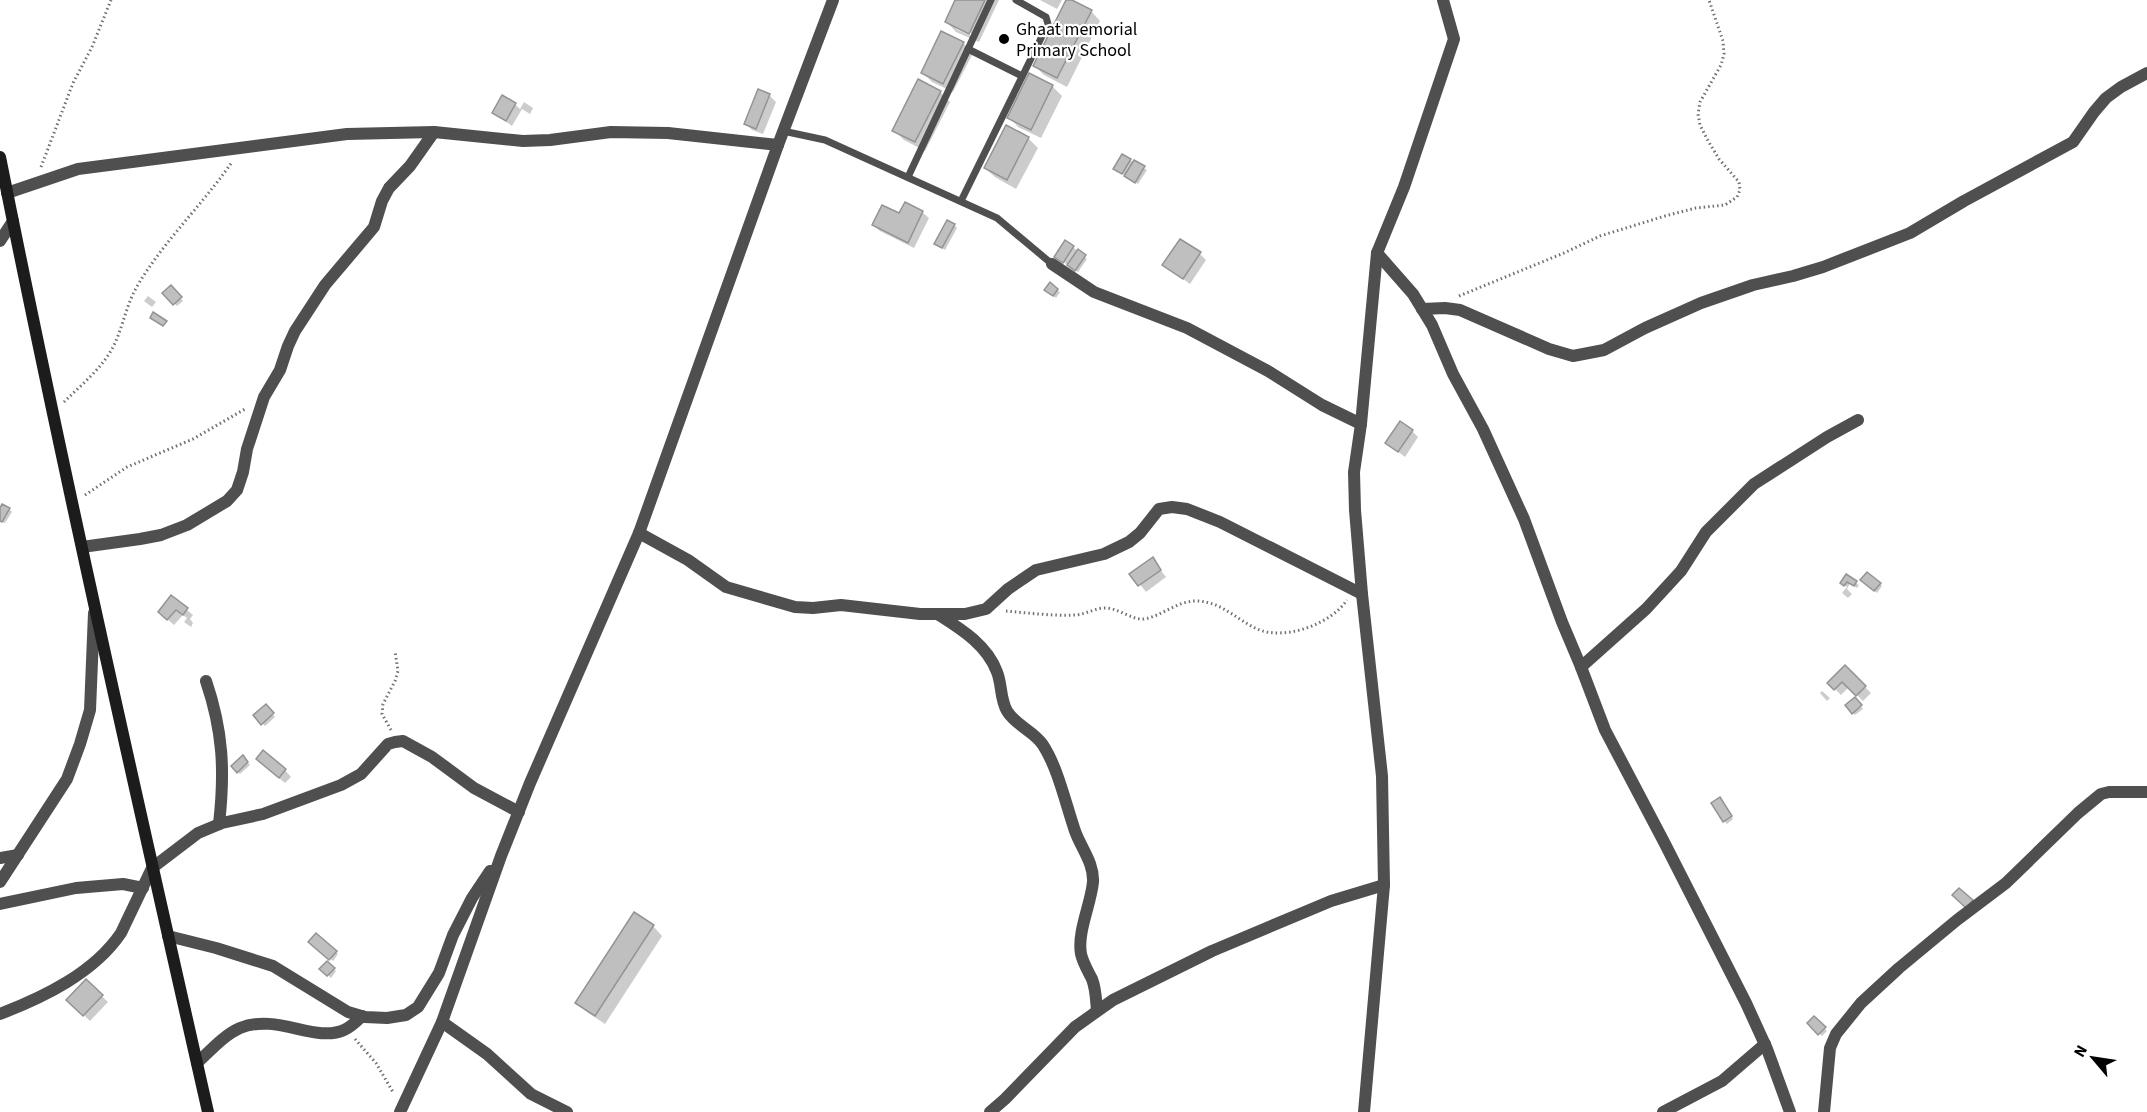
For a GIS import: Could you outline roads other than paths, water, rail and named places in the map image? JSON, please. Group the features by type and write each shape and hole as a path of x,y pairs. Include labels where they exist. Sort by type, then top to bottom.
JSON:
{"street":[{"path":"400,1112 442,1022 501,856 530,783 639,533 783,130 833,0"},
{"path":"1364,1112 1384,885 1382,776 1362,594 1354,472 1361,424 1377,253 1404,187 1454,39 1443,0"},
{"path":"1427,308 1460,310 1549,349 1573,356 1604,350 1645,328 1701,303 1753,285 1823,267 1910,233 2073,142 2106,98 2147,73"},
{"path":"7,194 78,169 347,134 435,132 522,141 550,140 611,132 668,133 778,145"},
{"path":"82,547 161,535 187,525 227,501 237,490 247,449 264,397 280,370 295,331 325,285 374,226 389,188 410,166 435,132"},
{"path":"0,157 82,547 208,1112"},
{"path":"0,241 13,221"},
{"path":"1377,253 1427,308 1453,374 1483,429 1524,519 1605,730 1665,842 1765,1044 1791,1112"},
{"path":"1052,264 1094,292 1187,328 1268,371 1322,405 1361,424"},
{"path":"1581,667 1646,609 1681,571 1706,532 1754,484 1858,420"},
{"path":"639,533 688,560 726,587 795,607 841,606 938,615 965,615 986,609 1008,589 1036,570 1104,554 1120,546 1140,533 1159,509 1172,507 1187,509 1220,522 1362,594"},
{"path":"0,882 67,779 80,744 90,710 94,602"},
{"path":"938,615 962,630 982,648 997,671 1003,702 1008,712 1015,722 1038,738 1052,764 1076,833 1092,870 1093,881 1085,917 1081,953 1093,982 1096,1011"},
{"path":"206,681 216,710 220,736 223,783 219,824"},
{"path":"0,1014 62,985 100,956 121,933 152,868 198,833 219,824 263,814 341,785 361,774 388,744 403,741 432,757 474,788 519,812"},
{"path":"1824,1112 1830,1048 1836,1034 1861,1003 1899,968 2014,876 2078,813 2101,794 2147,792"},
{"path":"0,858 18,855"},
{"path":"168,936 273,966 338,1006 363,1016 387,1018 406,1015 418,1007 439,973 453,935 472,898 501,856"},
{"path":"0,904 76,888 123,884 143,888"},
{"path":"990,1112 1075,1027 1113,1000 1212,951 1332,901 1384,885"},
{"path":"197,1063 239,1029 256,1024 278,1023 323,1033 336,1033 346,1029 363,1016"},
{"path":"442,1022 487,1054 531,1094 567,1112"},
{"path":"1663,1112 1722,1081 1765,1044"}],"lane":[{"path":"908,177 991,0"},
{"path":"961,201 1049,21 1043,15 1016,0"},
{"path":"968,49 1022,76"},
{"path":"783,130 825,140 997,218 1052,264"}],"place":[{"name":"Ghaat memorial Primary School","path":"1004,39"}]}
